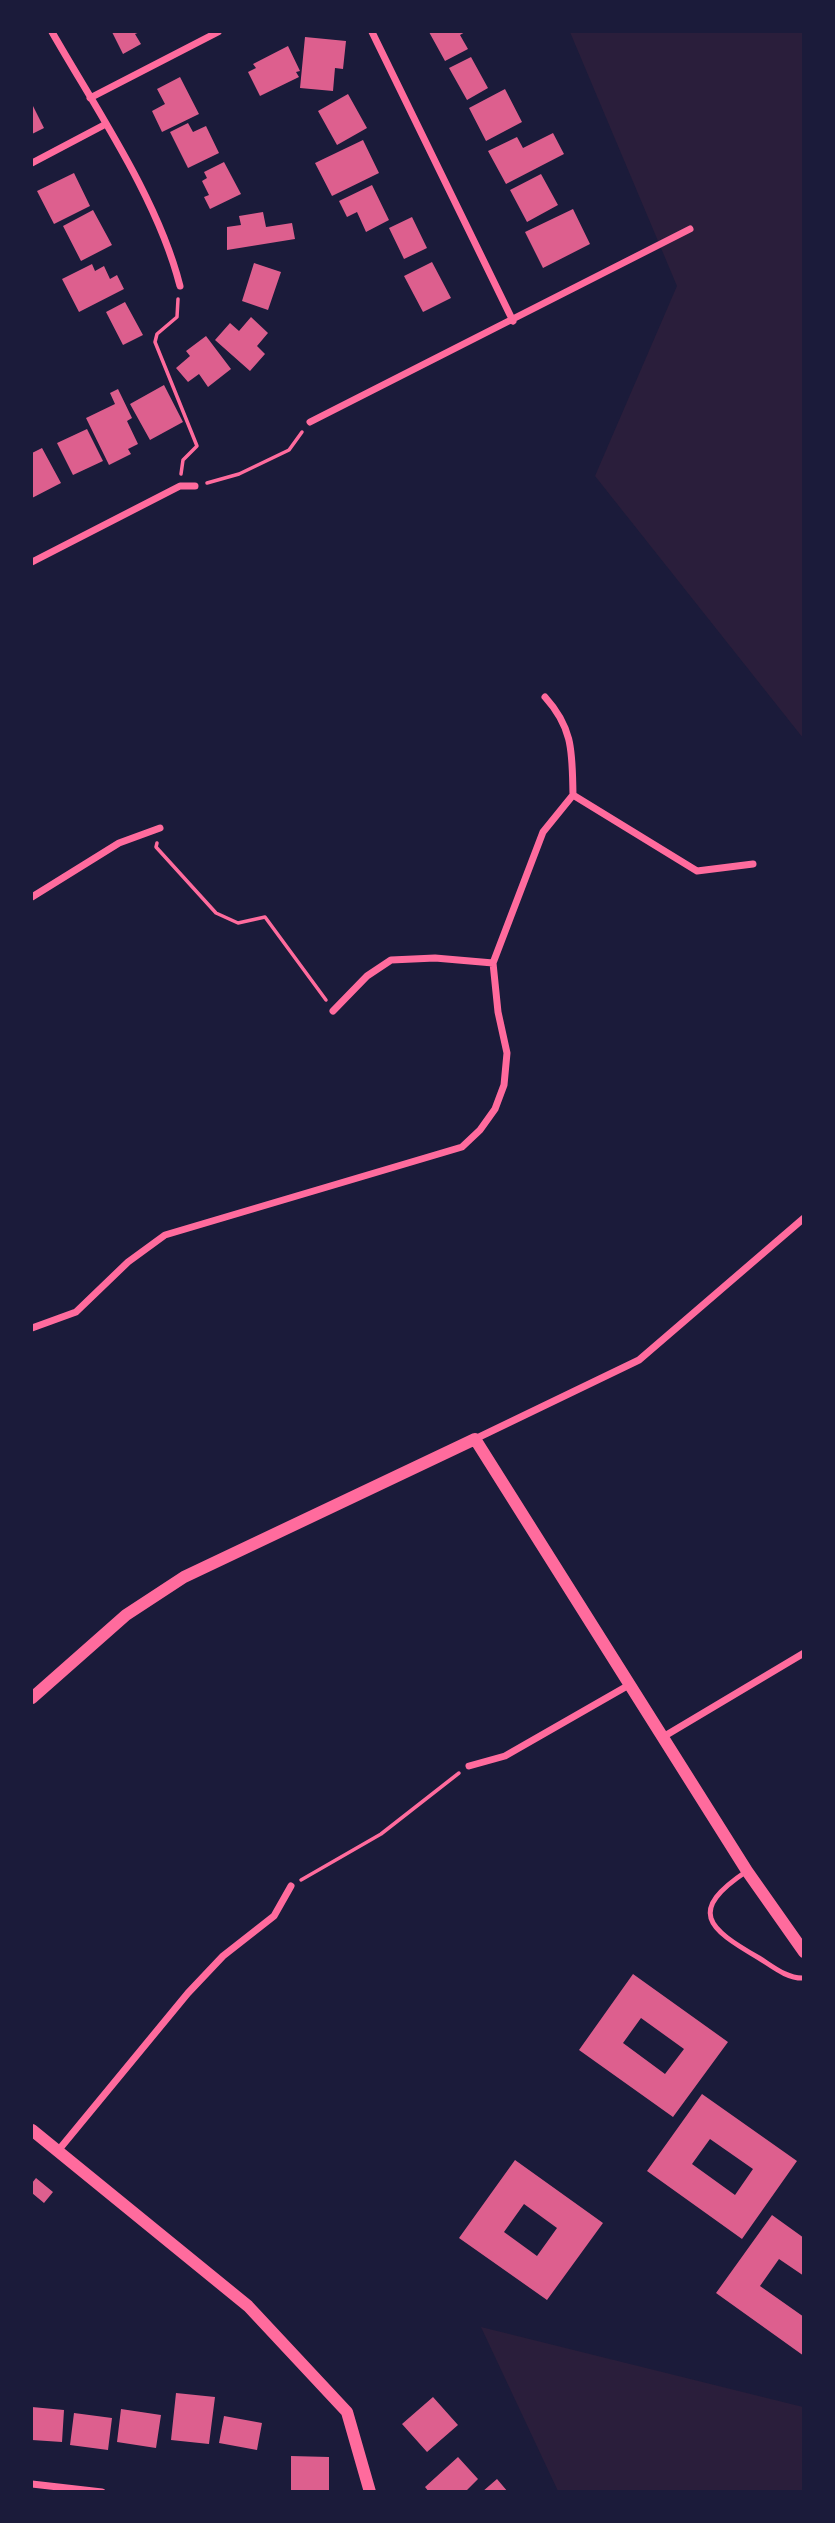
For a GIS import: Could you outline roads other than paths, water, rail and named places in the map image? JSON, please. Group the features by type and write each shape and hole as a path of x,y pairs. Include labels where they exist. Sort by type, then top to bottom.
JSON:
{"street":[{"path":"52,32 142,189 180,286"},
{"path":"90,98 218,32"},
{"path":"372,32 513,321"},
{"path":"32,163 104,124"},
{"path":"310,422 690,229"},
{"path":"32,562 180,486 194,486"},
{"path":"32,1328 76,1312 128,1262 165,1235 462,1147 480,1130 495,1109 504,1085 508,1053 498,1012 493,963 543,832 573,795 572,748 562,717 545,698"},
{"path":"573,795 697,871 753,864"},
{"path":"32,897 119,843 160,828"},
{"path":"333,1011 367,976 391,960 416,961 435,958 493,963"},
{"path":"32,1698 126,1615 184,1577 639,1360 803,1218"},
{"path":"475,1439 747,1871 803,1952"},
{"path":"663,1737 803,1653"},
{"path":"469,1766 505,1756 629,1685"},
{"path":"57,2152 188,1993 223,1956 274,1916 291,1886"},
{"path":"32,2130 247,2306 347,2412 370,2491"},
{"path":"32,2484 102,2491"}],"lane":[{"path":"747,1871 715,1898 711,1906 711,1922 716,1930 734,1943 789,1976 803,1978"}]}
